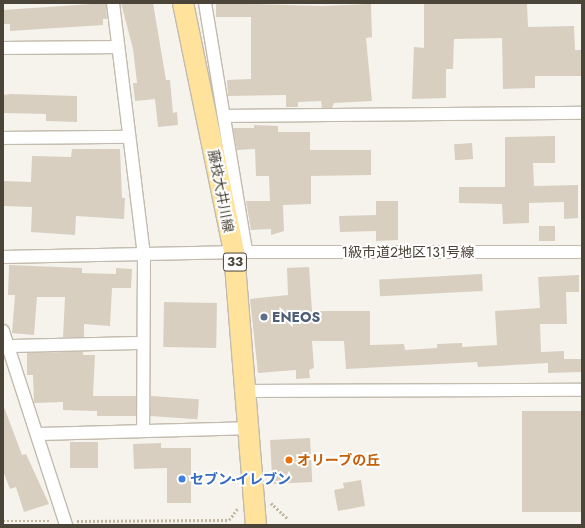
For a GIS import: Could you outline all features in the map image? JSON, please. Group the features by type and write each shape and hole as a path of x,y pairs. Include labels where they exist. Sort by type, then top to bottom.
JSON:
{"main road":[{"name":"藤枝大井川線","path":"183,3 240,252 246,391 256,525"}],"street":[{"path":"113,3 144,255 142,343 143,430"},
{"path":"206,3 224,116 240,252"},
{"path":"3,48 118,47"},
{"path":"224,116 582,113"},
{"path":"3,138 129,137"},
{"name":"1級市道2地区131号線","path":"3,257 240,252 582,252"},
{"path":"3,331 66,523"},
{"path":"8,346 142,343"},
{"path":"246,391 582,390"},
{"path":"37,434 249,428"}],"path":[{"path":"3,521 66,523 229,520 241,503"}],"building":[{"path":"106,3 107,19 103,19 103,25 10,31 10,24 3,24 3,10"},
{"path":"121,3 153,3 166,80 170,80 173,113 177,112 178,125 158,127 155,99 135,101 133,83 137,83 133,49"},
{"path":"216,3 322,6 371,4 372,37 366,38 372,101 334,103 332,108 322,108 321,101 298,102 298,107 286,107 286,95 228,96 227,80 251,79 251,17 216,17"},
{"path":"424,3 527,3 528,27 574,26 575,50 581,50 582,76 535,76 535,88 503,89 502,38 454,39 453,69 446,69 446,98 412,99 414,47 424,48"},
{"path":"3,95 77,96 77,122 46,121 46,114 3,113"},
{"path":"254,125 278,126 278,132 310,132 310,150 371,150 371,175 311,176 311,204 283,205 284,231 271,235 271,229 251,230 246,201 270,201 269,176 256,176 255,149 237,150 233,128 254,128"},
{"path":"555,136 555,163 533,163 534,186 578,185 578,218 564,219 564,202 529,203 529,223 503,224 502,204 459,203 459,187 505,187 505,137"},
{"path":"472,143 473,159 455,160 454,144"},
{"path":"72,149 120,149 122,198 125,198 124,219 76,216 75,235 31,232 32,207 3,206 3,181 31,182 32,156 71,157"},
{"path":"376,201 398,201 398,240 376,241 376,231 340,232 339,216 376,215"},
{"path":"539,226 555,226 555,241 539,241"},
{"path":"9,265 82,268 82,273 116,274 116,268 132,269 131,288 112,288 110,326 84,324 84,337 63,337 65,297 37,297 34,335 12,333 15,295 8,295"},
{"path":"309,267 312,311 370,311 370,345 404,344 405,350 437,348 437,344 462,343 462,347 497,345 495,311 540,308 538,277 579,275 579,292 566,292 567,324 540,324 541,352 564,351 564,359 582,359 582,372 548,373 548,363 478,367 477,362 346,369 344,341 312,341 314,368 309,370 310,378 296,379 296,370 258,373 250,299 288,295 287,268"},
{"path":"482,274 483,291 380,296 379,279"},
{"path":"164,302 217,303 216,348 163,347"},
{"path":"83,352 83,355 95,355 93,396 136,396 136,416 97,416 97,411 63,410 63,402 34,403 33,375 27,375 27,353"},
{"path":"151,396 199,399 197,419 150,416"},
{"path":"4,407 22,455 26,454 49,504 24,512 16,487 10,489 3,471"},
{"path":"522,411 582,411 582,512 522,512"},
{"path":"310,438 312,482 272,484 270,440"},
{"path":"70,442 98,442 98,468 70,468"},
{"path":"161,443 161,448 191,448 191,503 167,503 167,468 134,469 133,444"},
{"path":"361,480 365,506 338,511 334,490 344,488 343,483"}],"place":[{"name":"ENEOS","path":"264,317"},
{"name":"オリーブの丘","path":"289,460"},
{"name":"セブン-イレブン","path":"182,479"}]}
